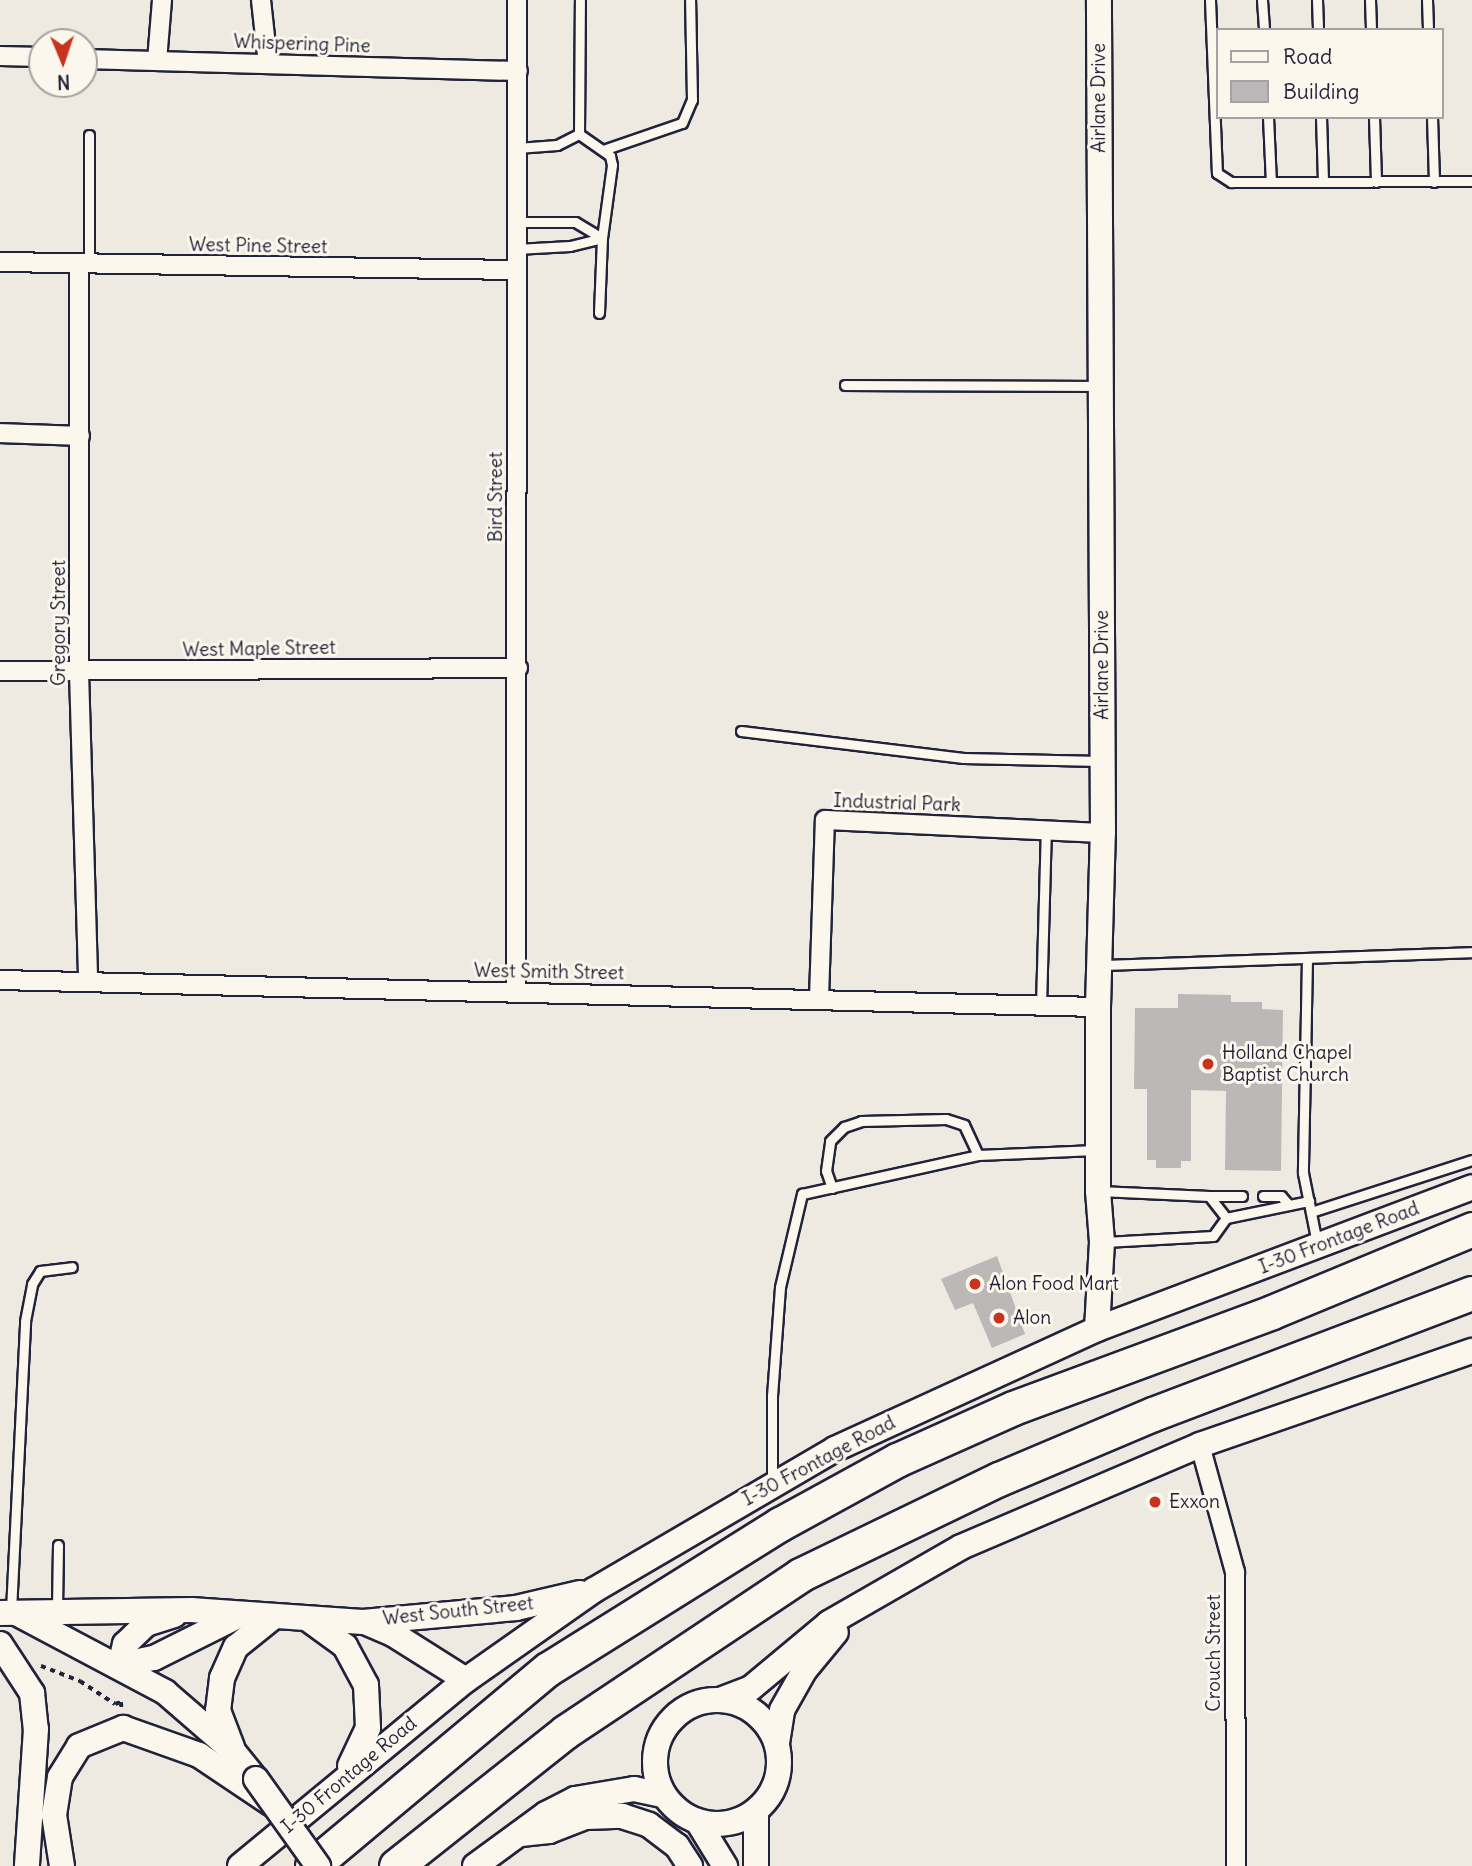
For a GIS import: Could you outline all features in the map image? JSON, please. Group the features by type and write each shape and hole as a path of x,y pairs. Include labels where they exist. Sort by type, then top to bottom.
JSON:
{"highway":[{"path":"313,1861 548,1669 792,1517 897,1460 1013,1408 1272,1312 1472,1229"},
{"path":"396,1866 565,1732 800,1575 999,1479 1102,1436 1472,1293"}],"main road":[{"name":"Airlane Drive","path":"1097,1329 1102,1242 1097,1150 1103,833 1098,0"},
{"name":"I-30 Frontage Road","path":"240,1866 345,1776 466,1680 594,1590 835,1449 1097,1329 1318,1248 1472,1187"},
{"path":"842,1618 782,1710 776,1743 779,1765 774,1787 756,1811 729,1824 698,1822 679,1811 663,1795 654,1766 659,1737 691,1705 720,1700 751,1688 829,1623 842,1618 961,1547 1200,1445 1472,1351"},
{"name":"West South Street","path":"9,1613 191,1610 272,1618 363,1622 516,1608 594,1590"},
{"path":"120,1665 125,1644 146,1625 191,1610"},
{"path":"9,1613 120,1665 165,1692 233,1751 256,1779 313,1861 335,1866"},
{"path":"120,1665 154,1658 195,1634 244,1614"},
{"path":"233,1751 218,1711 222,1678 236,1647 272,1618"},
{"path":"308,1619 345,1646 366,1685 368,1728 345,1776"},
{"name":"West South Street","path":"363,1622 393,1634 466,1680"},
{"path":"0,1644 10,1654 32,1693 36,1729 30,1862"},
{"path":"720,1700 755,1713 776,1743"},
{"path":"62,1866 54,1815 60,1777 79,1746 123,1728 199,1755 276,1807"},
{"path":"475,1866 545,1814 592,1794 634,1789 663,1795"},
{"path":"756,1811 756,1866"},
{"path":"517,1835 549,1831 586,1817 622,1816 649,1825 677,1846 690,1866"},
{"path":"698,1822 725,1866"}],"street":[{"path":"157,61 162,0"},
{"path":"261,0 268,64"},
{"name":"Bird Street","path":"516,993 517,0"},
{"path":"0,56 28,57"},
{"name":"Whispering Pine","path":"98,59 518,71"},
{"name":"West Pine Street","path":"0,262 516,270"},
{"name":"Gregory Street","path":"84,265 79,672 88,981"},
{"path":"0,433 80,436"},
{"name":"West Maple Street","path":"0,671 518,668"},
{"name":"Industrial Park","path":"819,998 825,820 1103,833"},
{"name":"West Smith Street","path":"0,980 819,998 1098,1007"},
{"name":"Crouch Street","path":"1200,1445 1235,1572 1236,1866"}],"lane":[{"path":"579,134 580,0"},
{"path":"603,150 682,123 692,100 690,0"},
{"path":"1210,0 1217,173 1231,182 1472,181"},
{"path":"1262,0 1264,28"},
{"path":"1317,0 1318,28"},
{"path":"1370,0 1371,28"},
{"path":"1427,0 1429,28"},
{"path":"1268,119 1271,182"},
{"path":"1321,119 1323,182"},
{"path":"1374,119 1377,182"},
{"path":"1432,119 1434,182"},
{"path":"517,148 557,145 579,134"},
{"path":"579,134 603,150 612,164 602,238 599,313"},
{"path":"84,265 89,135"},
{"path":"516,222 575,222 602,238"},
{"path":"516,249 570,246 602,238"},
{"path":"845,385 1101,386"},
{"path":"741,731 962,758 1103,761"},
{"path":"1041,1005 1046,830"},
{"path":"1099,965 1472,952"},
{"path":"1307,958 1303,1173 1318,1248"},
{"path":"832,1188 826,1171 830,1141 845,1127 861,1121 946,1119 964,1125 978,1155"},
{"path":"772,1485 772,1396 780,1287 802,1194 978,1155 1097,1150"},
{"path":"1311,1212 1472,1160"},
{"path":"1098,1191 1242,1196"},
{"path":"1209,1196 1226,1218"},
{"path":"1263,1196 1281,1196 1289,1205"},
{"path":"1102,1242 1213,1236 1226,1218 1309,1201"},
{"path":"9,1613 25,1321 32,1284 40,1271 72,1267"},
{"path":"57,1611 58,1545"}],"path":[{"path":"35,1661 80,1681 115,1704 121,1702 122,1711"}],"building":[{"name":"Holland Chapel Baptist Church","path":"1178,994 1231,995 1231,1002 1262,1002 1262,1009 1283,1010 1281,1171 1225,1170 1226,1091 1191,1090 1191,1161 1181,1161 1181,1168 1156,1168 1156,1160 1147,1160 1147,1089 1134,1089 1135,1008 1178,1008"},
{"path":"997,1256 1025,1334 992,1348 973,1303 955,1310 941,1279"}],"place":[{"name":"Holland Chapel Baptist Church","path":"1208,1064"},
{"name":"Alon Food Mart","path":"975,1284"},
{"name":"Alon","path":"999,1318"},
{"name":"Exxon","path":"1155,1502"}]}
